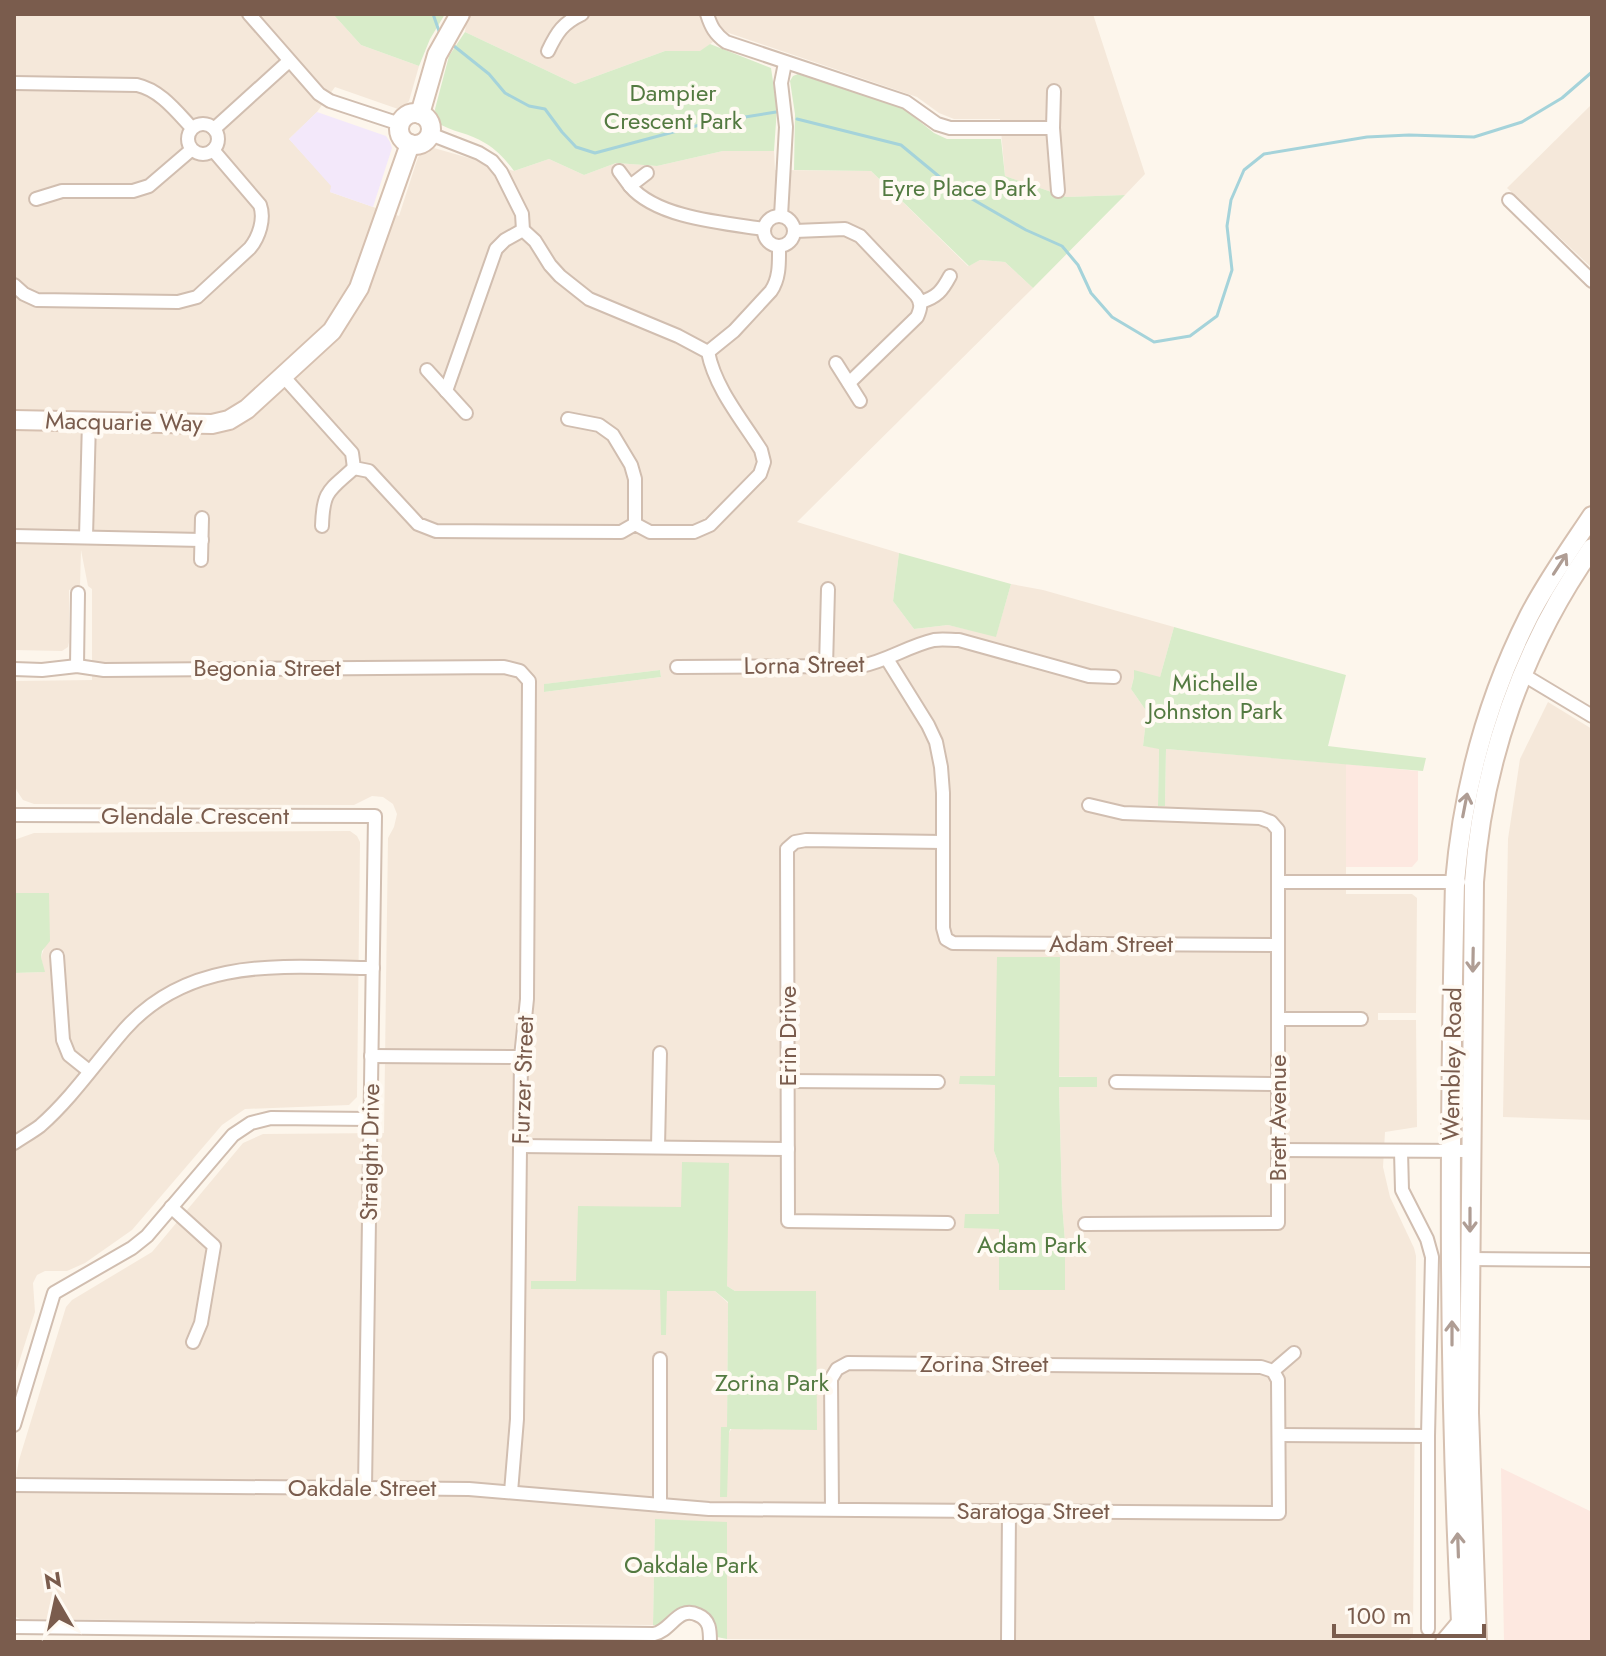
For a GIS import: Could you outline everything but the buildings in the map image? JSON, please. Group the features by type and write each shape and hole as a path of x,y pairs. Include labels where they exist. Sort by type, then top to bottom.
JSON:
{"main road":[{"path":"420,114 437,55 460,14"},
{"path":"420,114 428,120 430,134 424,142 410,144 402,138 400,124 408,115 420,114"},
{"name":"Macquarie Way","path":"14,420 212,424 229,420 247,409 332,331 359,288 410,144"},
{"name":"Wembley Road","path":"1472,1636 1469,1413 1471,1151 1464,882 1459,841 1475,757 1513,649 1550,579 1592,516"},
{"name":"Wembley Road","path":"1472,1636 1453,1411 1451,1151 1464,882 1476,845 1503,728 1522,674 1552,613 1592,548"},
{"path":"1445,1642 1472,1636"}],"street":[{"path":"249,14 319,94 330,101 400,124"},
{"path":"548,51 557,33 569,20 582,14"},
{"path":"707,14 717,36 726,42 906,102 937,124 950,128 1053,128"},
{"path":"214,129 289,61"},
{"path":"781,216 786,127 781,83 785,63"},
{"path":"14,83 146,87 156,92 192,128"},
{"path":"1054,91 1053,128 1058,191"},
{"path":"206,125 214,129 218,138 213,150 204,154 191,150 187,141 192,128 206,125"},
{"path":"430,134 492,161 501,172 522,214 523,230 535,241 560,276 589,299 678,336 708,352"},
{"path":"36,199 62,191 142,190 191,150"},
{"path":"14,285 37,300 178,302 197,297 255,242 262,219 260,205 213,150"},
{"path":"619,171 640,198 694,219 764,229"},
{"path":"630,186 647,173"},
{"path":"1509,200 1592,281"},
{"path":"781,216 792,222 795,231 788,243 779,246 766,238 764,229 768,221 781,216"},
{"path":"795,231 845,229 853,232 921,302 917,317 849,383"},
{"path":"446,391 496,249 523,230"},
{"path":"708,352 734,331 776,284 779,246"},
{"path":"921,302 933,299 941,292 950,276"},
{"path":"635,524 650,532 694,532 710,525 760,474 764,462 761,450 717,381 708,352"},
{"path":"836,363 860,401"},
{"path":"427,370 466,413"},
{"path":"283,376 352,453 354,468"},
{"path":"568,419 599,425 613,435 631,465 635,479 635,524"},
{"path":"86,537 89,421"},
{"path":"354,468 369,471 418,524 436,531 621,532 635,524"},
{"path":"322,526 323,502 327,493 354,468"},
{"path":"201,560 202,518"},
{"path":"14,536 202,540"},
{"path":"826,667 828,589"},
{"path":"77,666 78,593"},
{"name":"Lorna Street","path":"677,667 861,666 879,663 938,639 959,640 1089,676 1114,677"},
{"path":"887,659 928,725 936,742 941,767 943,928 946,939 936,950"},
{"name":"Begonia Street","path":"14,669 77,666 104,670 504,667 520,671"},
{"name":"Furzer Street","path":"511,1492 517,1419 521,1057 527,999 529,681 520,671"},
{"path":"1522,674 1592,716"},
{"name":"Brett Avenue","path":"1085,1224 1278,1223 1278,830 1271,822 1260,818 1123,813 1089,805"},
{"name":"Glendale Crescent","path":"14,815 375,816"},
{"name":"Straight Drive","path":"365,1488 375,816"},
{"name":"Erin Drive","path":"943,842 806,840 795,842 787,849 788,1221 948,1223"},
{"path":"1278,882 1464,882"},
{"name":"Adam Street","path":"946,939 953,943 1278,945"},
{"path":"57,956 63,1040 69,1055 89,1071"},
{"path":"14,1143 55,1111 129,1025 181,987 235,970 268,967 373,968"},
{"path":"1278,1019 1361,1019"},
{"path":"658,1147 660,1053"},
{"path":"371,1056 521,1057"},
{"path":"788,1081 938,1082"},
{"path":"1116,1082 1278,1084"},
{"path":"14,1425 54,1293 147,1236 233,1135 251,1123 271,1118 370,1119"},
{"path":"520,1146 788,1149"},
{"path":"1278,1150 1471,1151"},
{"path":"1401,1151 1402,1190 1427,1239 1432,1257 1428,1629"},
{"path":"171,1207 214,1246 201,1323 193,1342"},
{"path":"1470,1259 1592,1260"},
{"path":"1294,1353 1273,1371 1278,1380 1279,1435 1428,1436"},
{"path":"660,1359 660,1505"},
{"name":"Zorina Street","path":"832,1510 831,1379 837,1369 848,1363 1261,1367 1273,1371"},
{"name":"Saratoga Street","path":"709,1509 1279,1513 1279,1435"},
{"name":"Oakdale Street","path":"14,1485 469,1489 709,1509"},
{"path":"1008,1642 1009,1511"},
{"path":"14,1627 648,1634 661,1633 680,1615 691,1612 707,1622 710,1642"}],"shaded area":[{"path":"14,14 333,14 361,45 419,66 409,101 398,109 335,87 317,112 289,139 332,186 330,192 399,216 418,157 434,148 514,171 549,159 584,175 616,163 657,166 723,151 774,151 775,170 871,171 968,266 980,260 1005,262 1033,288 797,522 899,553 893,601 914,629 948,625 996,636 1011,584 1174,627 1160,677 1134,677 1131,689 1147,712 1143,746 1159,748 1158,806 1165,805 1166,749 1346,764 1346,894 1412,894 1417,898 1416,1013 1378,1013 1378,1020 1416,1020 1417,1127 1385,1132 1383,1167 1390,1197 1416,1256 1413,1636 1407,1642 727,1639 727,1523 655,1519 653,1625 20,1619 14,1616 14,1489 19,1460 66,1307 72,1300 152,1252 243,1143 263,1134 384,1133 388,838 397,814 393,804 383,797 372,796 354,805 34,804 23,800 14,783 14,681 92,680 92,589 88,586 81,550 80,586 69,590 68,647 62,651 14,650","holes":["660,670 661,677 544,692 545,684","960,1077 1097,1077 1097,1087 1059,1086 1065,1242 999,1229 999,1165 994,1151 995,1085 960,1084","681,1207 727,1286 735,1291 816,1291 729,1433 721,1427 727,1427 728,1303 715,1291 666,1291 666,1335 662,1335 661,1290 532,1289 532,1281 576,1282"]},
{"path":"467,14 1093,14 1145,174 1125,195 1066,197 1005,176 1000,119 954,119 939,113 917,97 726,32 701,51 665,51 575,84 465,32"},
{"path":"1592,104 1592,268 1507,188"},
{"path":"317,112 386,136 390,142 392,148 373,207 330,192 331,186 289,139"},
{"path":"1548,702 1592,729 1592,1120 1503,1117 1508,839 1520,759"},
{"path":"1346,764 1418,771 1418,860 1412,867 1346,867"},
{"path":"350,831 360,842 357,1097 349,1105 245,1109 222,1125 132,1230 85,1263 67,1271 45,1271 37,1275 33,1283 35,1312 14,1378 14,973 44,972 41,957 45,946 49,893 14,893 14,840 34,833"},
{"path":"1501,1468 1592,1512 1592,1642 1504,1642"}],"green space":[{"path":"333,14 445,14 419,66 361,45"},
{"name":"Dampier Crescent Park","path":"465,32 575,84 665,51 700,51 710,44 771,68 777,108 774,151 723,151 657,166 616,163 584,175 549,159 514,171 485,143 436,122 435,109 449,56"},
{"name":"Eyre Place Park","path":"798,74 903,108 934,133 947,139 1001,139 1005,176 1066,197 1125,195 1033,288 1005,262 980,260 969,266 871,171 794,170 795,114 790,81"},
{"path":"899,553 1011,584 996,637 948,625 914,629 893,601"},
{"name":"Michelle Johnston Park","path":"1174,627 1346,675 1328,746 1426,758 1423,771 1166,749 1165,806 1158,806 1159,749 1143,746 1147,712 1131,689 1134,670 1160,677"},
{"path":"660,670 661,677 544,692 544,684"},
{"path":"14,893 49,893 50,941 41,957 45,972 14,973"},
{"name":"Adam Park","path":"997,957 1060,957 1059,1077 1097,1077 1097,1087 1059,1087 1065,1290 999,1290 999,1229 964,1228 965,1214 999,1214 999,1165 994,1151 995,1085 959,1084 960,1076 995,1076"},
{"name":"Zorina Park","path":"682,1162 729,1163 727,1286 735,1291 816,1291 817,1430 730,1429 727,1497 720,1497 721,1427 727,1427 728,1302 715,1291 667,1291 666,1335 661,1335 660,1290 531,1289 531,1281 576,1281 578,1206 681,1207"},
{"name":"Oakdale Park","path":"655,1519 727,1522 727,1639 717,1637 708,1616 695,1608 678,1608 661,1625 653,1625"}],"waterway":[{"path":"433,14 439,31"},
{"path":"454,46 489,74 505,93 529,106 545,109 576,147 595,153 707,123 776,112"},
{"path":"797,119 901,145 953,188 1026,230 1062,246 1078,265 1091,293 1112,317 1154,342 1190,336 1217,316 1232,270 1227,226 1231,200 1244,170 1264,154 1367,137 1474,137 1522,122 1562,98 1592,72"}]}
